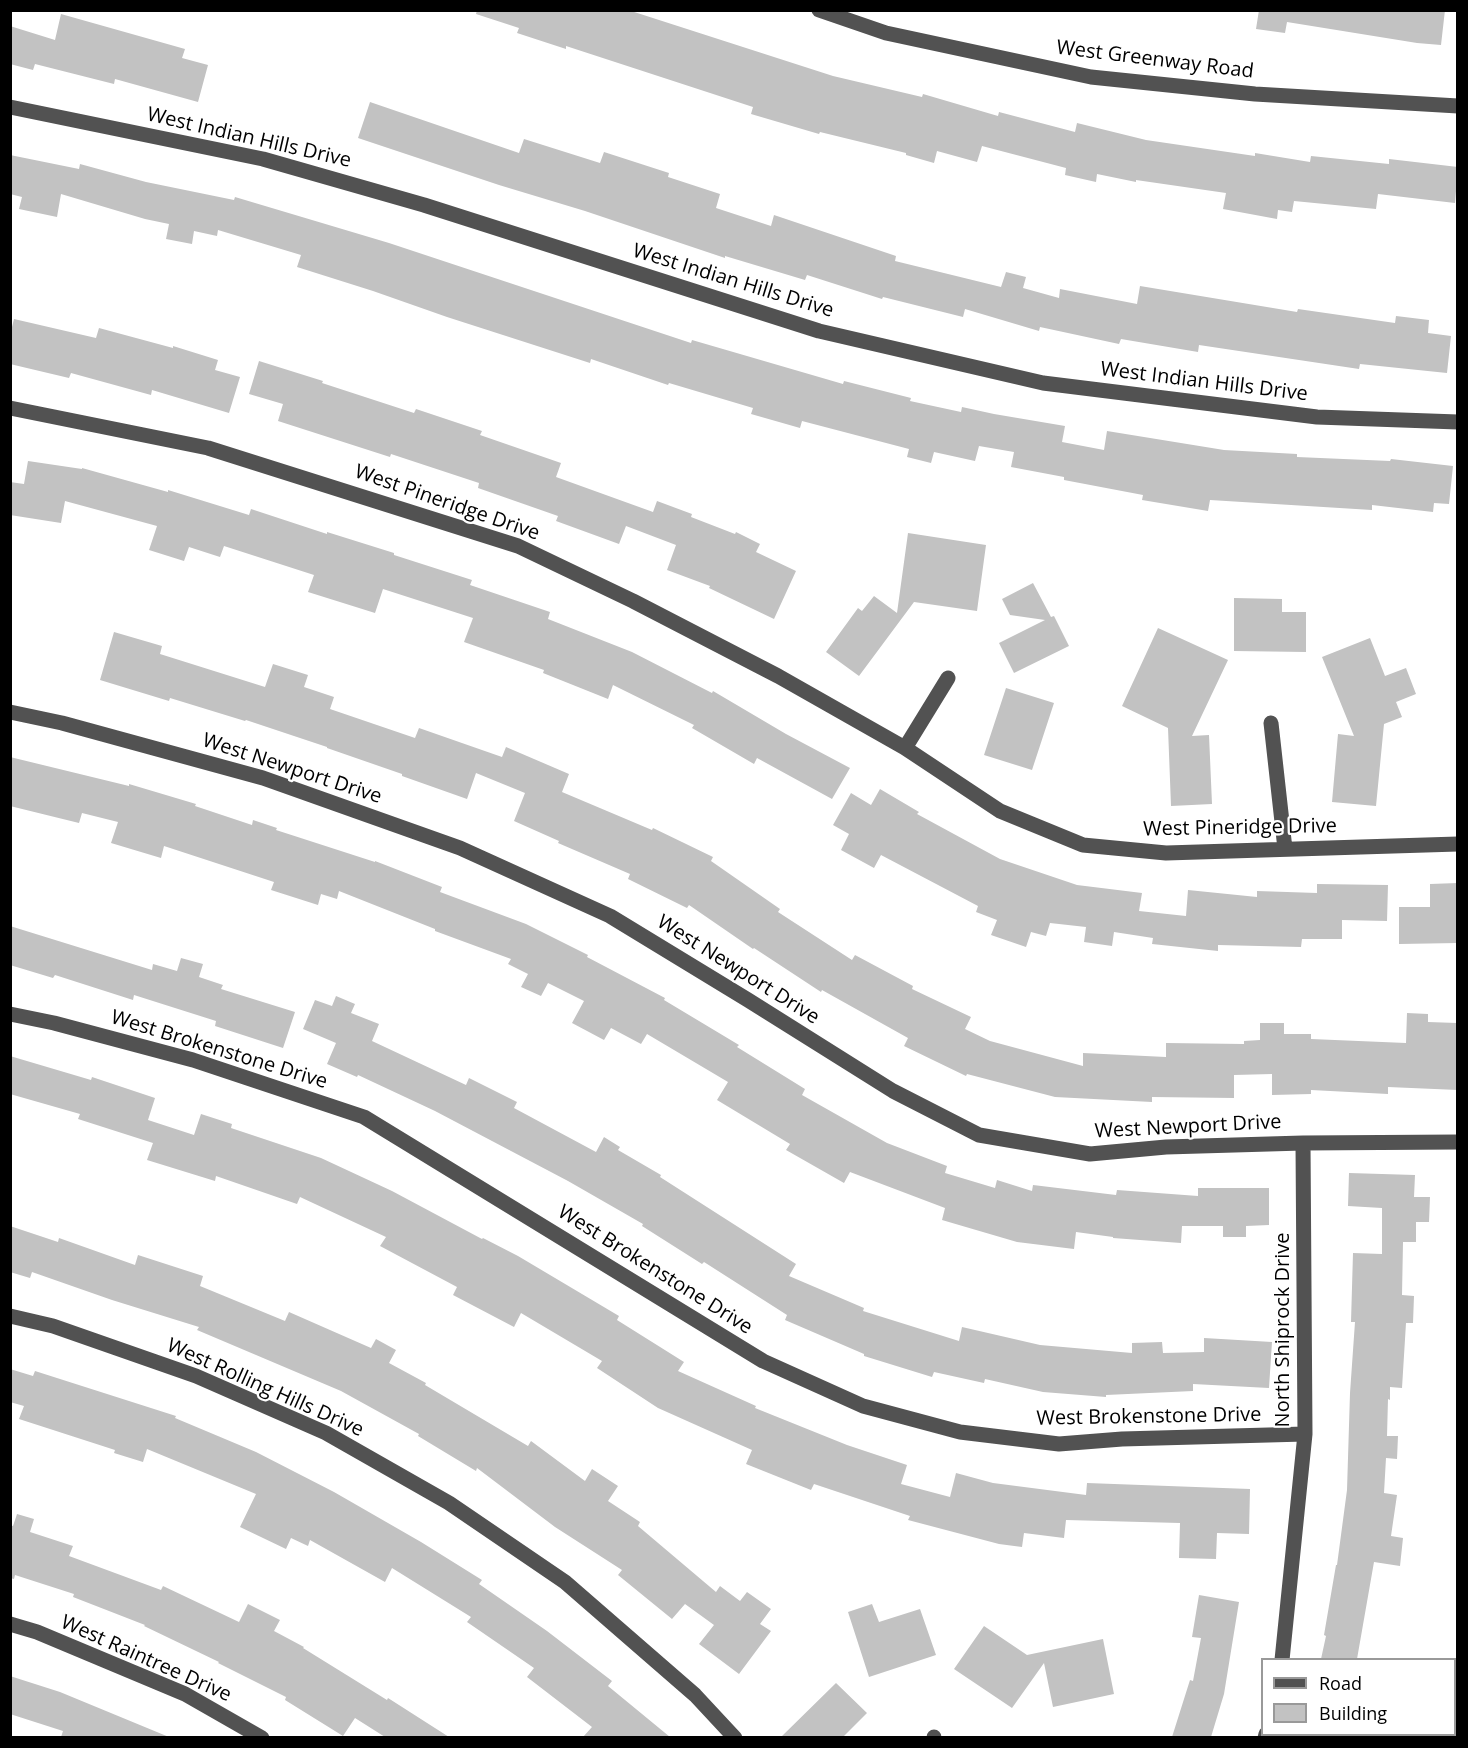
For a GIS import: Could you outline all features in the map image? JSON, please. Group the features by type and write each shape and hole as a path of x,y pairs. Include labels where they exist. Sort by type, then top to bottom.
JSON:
{"street":[{"name":"West Greenway Road","path":"819,10 886,33 1091,77 1255,94 1458,106"},
{"name":"West Indian Hills Drive","path":"10,107 263,159 424,205 819,331 1043,383 1317,417 1458,422"},
{"name":"West Pineridge Drive","path":"10,408 208,448 518,546 633,601 778,676 905,748 1000,811 1083,845 1166,853 1458,844"},
{"path":"905,748 948,678"},
{"name":"West Newport Drive","path":"10,712 62,723 263,778 460,848 609,916 892,1091 979,1135 1090,1154 1166,1147 1458,1142"},
{"path":"1271,723 1285,849"},
{"name":"West Brokenstone Drive","path":"10,1014 54,1023 193,1060 364,1117 763,1361 863,1406 960,1432 1059,1443 1305,1434"},
{"name":"North Shiprock Drive","path":"1282,1658 1305,1434 1302,1143"},
{"name":"West Rolling Hills Drive","path":"10,1316 53,1326 196,1376 326,1433 449,1503 565,1582 695,1695 735,1737"},
{"name":"West Raintree Drive","path":"10,1624 37,1632 185,1694 262,1737"}],"building":[{"path":"477,10 628,10 833,76 922,97 923,94 998,116 999,112 1075,132 1077,123 1146,140 1255,156 1255,153 1310,162 1311,156 1389,164 1389,159 1458,167 1455,203 1378,194 1376,209 1294,201 1292,212 1278,210 1277,219 1223,209 1226,193 1136,180 1136,182 1097,174 1096,182 1065,175 1066,168 982,146 977,162 937,151 934,163 906,155 906,153 820,132 819,134 751,114 753,107 566,46 566,49 517,33 519,28 476,14"},
{"path":"1259,10 1445,10 1441,45 1287,22 1285,33 1256,29"},
{"path":"61,14 185,49 182,58 208,65 198,102 115,79 114,84 35,64 33,70 10,64 10,26 55,40"},
{"path":"370,102 519,153 524,139 600,163 604,152 669,173 668,177 720,194 716,208 771,226 774,215 896,256 895,261 1001,287 1006,272 1026,277 1023,288 1059,298 1060,289 1137,304 1140,286 1297,312 1298,309 1395,323 1396,316 1429,320 1428,333 1451,336 1447,373 1360,364 1359,369 1199,345 1198,352 1121,339 1119,344 1040,327 1039,331 965,309 963,317 883,297 882,299 807,275 805,280 725,256 725,258 358,138"},
{"path":"10,155 79,169 80,164 146,182 234,200 235,197 389,243 691,343 692,340 843,384 844,381 911,398 910,401 961,412 962,407 1065,426 1062,442 1104,450 1107,431 1224,450 1297,454 1297,457 1390,461 1391,459 1453,466 1449,504 1434,503 1433,512 1372,505 1372,510 1210,500 1208,511 1142,500 1143,495 1011,467 1014,452 979,446 975,461 934,452 931,463 907,457 909,449 802,421 800,428 751,414 753,408 669,383 668,385 591,359 590,363 447,317 297,267 301,255 218,230 217,236 194,231 192,244 166,239 169,224 61,194 57,217 19,209 22,197 10,194"},
{"path":"14,319 96,338 99,328 173,348 173,346 218,360 215,370 240,377 229,413 152,390 151,395 71,373 69,378 10,364 10,335"},
{"path":"259,361 414,413 416,409 482,431 480,435 561,463 556,477 653,512 657,501 692,514 691,517 735,534 736,532 760,544 756,552 796,571 774,619 709,588 710,586 667,570 676,545 626,526 619,544 556,521 558,516 478,488 479,483 278,421 283,404 249,394"},
{"path":"28,461 82,468 168,492 168,490 249,515 251,509 394,553 394,555 472,580 470,585 550,612 548,619 632,652 712,693 713,691 850,768 832,799 757,758 754,764 692,728 694,725 613,685 608,699 543,673 544,670 464,642 473,618 383,589 375,613 308,592 314,575 224,546 220,557 189,547 184,561 149,550 157,526 65,501 61,523 10,515 10,482 24,484"},
{"path":"908,533 986,545 977,611 914,602 859,676 826,652 858,608 862,611 874,596 897,613"},
{"path":"1033,583 1051,617 1054,616 1069,646 1014,673 999,643 1045,620 1010,615 1002,599"},
{"path":"1234,598 1282,599 1282,612 1306,612 1306,652 1234,651"},
{"path":"1158,628 1228,660 1192,736 1209,735 1212,804 1171,806 1168,728 1122,706"},
{"path":"114,632 162,646 160,654 265,687 273,664 308,675 304,687 334,697 330,709 415,738 419,728 502,757 506,747 569,774 562,792 652,830 653,828 713,857 711,861 780,909 778,912 852,960 855,955 913,986 912,989 971,1017 965,1029 990,1041 1083,1066 1083,1053 1166,1057 1166,1043 1244,1044 1244,1041 1260,1040 1260,1023 1284,1023 1284,1034 1311,1034 1311,1039 1406,1043 1407,1013 1428,1014 1428,1022 1457,1023 1458,1090 1388,1087 1388,1094 1311,1090 1311,1094 1272,1095 1272,1074 1234,1075 1234,1098 1152,1097 1152,1102 1055,1097 967,1074 966,1076 904,1046 908,1038 822,990 821,992 689,905 687,908 628,879 630,874 514,821 525,793 476,773 467,799 327,747 246,720 170,698 169,701 100,680"},
{"path":"1370,638 1385,676 1406,668 1416,694 1396,702 1402,717 1384,724 1376,806 1332,802 1338,734 1354,736 1322,657"},
{"path":"1006,688 1054,703 1032,770 984,755"},
{"path":"10,757 129,786 129,784 196,804 195,806 252,825 253,820 277,828 276,830 375,861 442,887 440,892 526,924 665,998 664,1000 739,1045 737,1047 805,1089 802,1095 887,1143 947,1166 945,1173 995,1188 997,1180 1032,1191 1033,1185 1116,1195 1117,1190 1198,1196 1198,1188 1269,1188 1269,1225 1246,1226 1246,1237 1223,1237 1223,1226 1182,1226 1181,1243 1113,1238 1076,1232 1074,1249 1017,1242 942,1220 945,1208 850,1172 844,1183 786,1150 790,1144 717,1100 728,1082 647,1034 641,1044 611,1028 604,1040 572,1023 584,1001 548,983 541,996 521,987 528,974 508,964 511,959 435,931 435,929 339,891 337,899 321,894 318,905 271,890 274,882 164,846 161,858 111,843 118,822 82,813 79,823 10,806"},
{"path":"880,789 919,812 917,814 1000,859 1077,885 1142,893 1139,911 1186,916 1188,890 1257,897 1257,891 1317,893 1317,884 1388,885 1387,921 1342,920 1342,939 1302,939 1301,947 1218,945 1218,951 1152,944 1153,938 1114,932 1112,946 1084,942 1086,927 1050,923 1046,936 1031,932 1026,947 991,935 997,920 976,912 978,906 881,855 874,868 841,850 849,834 833,825 851,793 871,805"},
{"path":"1458,883 1458,943 1399,944 1399,907 1430,907 1430,884"},
{"path":"10,926 152,970 153,964 177,971 181,958 203,964 199,977 223,985 221,989 295,1012 283,1048 215,1026 216,1021 134,995 133,1000 55,975 53,978 10,965"},
{"path":"336,996 355,1004 351,1013 379,1024 372,1041 466,1085 469,1078 517,1102 514,1108 596,1152 604,1137 620,1147 618,1150 661,1175 660,1177 796,1264 789,1276 864,1308 863,1311 959,1341 962,1327 1040,1345 1132,1353 1132,1343 1162,1342 1163,1353 1204,1352 1204,1338 1272,1342 1269,1388 1193,1384 1193,1391 1106,1395 1106,1397 1043,1392 985,1379 984,1383 934,1372 932,1377 864,1356 864,1354 785,1320 787,1315 704,1262 702,1264 642,1226 643,1224 568,1181 435,1111 358,1075 357,1077 327,1064 336,1043 303,1029 315,1000 332,1006"},
{"path":"10,1056 91,1080 92,1077 155,1098 148,1120 194,1135 201,1114 232,1124 231,1128 321,1158 392,1191 518,1256 619,1316 617,1320 684,1362 678,1371 756,1406 755,1408 847,1445 907,1465 901,1484 950,1497 956,1473 993,1483 1086,1495 1087,1483 1250,1489 1249,1534 1217,1533 1216,1559 1179,1558 1180,1523 1066,1520 1064,1538 1024,1533 1022,1547 999,1544 908,1520 910,1516 814,1484 811,1490 746,1464 752,1450 658,1408 597,1368 602,1361 521,1313 514,1327 453,1295 457,1287 380,1246 386,1237 300,1197 297,1204 216,1176 215,1181 147,1160 153,1143 78,1119 80,1114 10,1094"},
{"path":"1349,1173 1415,1175 1414,1197 1430,1197 1429,1222 1416,1222 1416,1242 1403,1242 1402,1295 1414,1296 1413,1323 1406,1323 1402,1388 1390,1387 1390,1400 1388,1399 1387,1436 1398,1436 1397,1459 1386,1458 1384,1493 1397,1495 1391,1536 1403,1538 1400,1566 1374,1562 1357,1658 1321,1658 1347,1490 1355,1322 1351,1322 1353,1253 1382,1254 1382,1208 1348,1206"},
{"path":"10,1226 58,1242 59,1238 135,1265 138,1255 203,1276 200,1286 285,1321 289,1312 371,1348 376,1339 396,1350 389,1363 426,1383 425,1385 528,1446 531,1441 585,1481 592,1469 618,1486 608,1501 640,1522 638,1526 716,1592 720,1586 740,1601 747,1592 771,1609 760,1624 771,1631 739,1674 699,1644 714,1625 685,1604 672,1619 618,1575 622,1570 555,1527 477,1468 476,1471 418,1436 419,1434 341,1391 197,1330 199,1327 32,1272 30,1278 10,1272"},
{"path":"10,1369 33,1376 35,1371 176,1416 175,1418 256,1452 334,1492 482,1580 479,1584 547,1631 612,1681 608,1686 670,1737 583,1737 592,1727 527,1677 534,1668 467,1622 471,1617 392,1568 385,1582 310,1540 308,1546 291,1538 286,1549 240,1527 256,1494 147,1449 143,1462 114,1453 115,1450 19,1419 24,1406 10,1402"},
{"path":"17,1514 34,1519 30,1532 73,1546 69,1556 161,1590 163,1586 239,1622 248,1604 280,1620 274,1631 304,1647 449,1737 385,1737 355,1718 343,1736 285,1700 286,1697 145,1625 73,1597 74,1594 15,1575 14,1579 10,1578 10,1525 13,1526"},
{"path":"1199,1595 1239,1602 1224,1694 1211,1737 1172,1737 1190,1680 1193,1681 1201,1638 1192,1637"},
{"path":"872,1604 879,1622 920,1609 936,1655 869,1677 848,1612"},
{"path":"984,1626 1027,1655 1103,1639 1114,1694 1053,1707 1044,1663 1012,1708 954,1669"},
{"path":"10,1676 60,1692 169,1737 61,1737 63,1731 10,1714"},
{"path":"836,1683 867,1713 843,1737 781,1737"}]}
